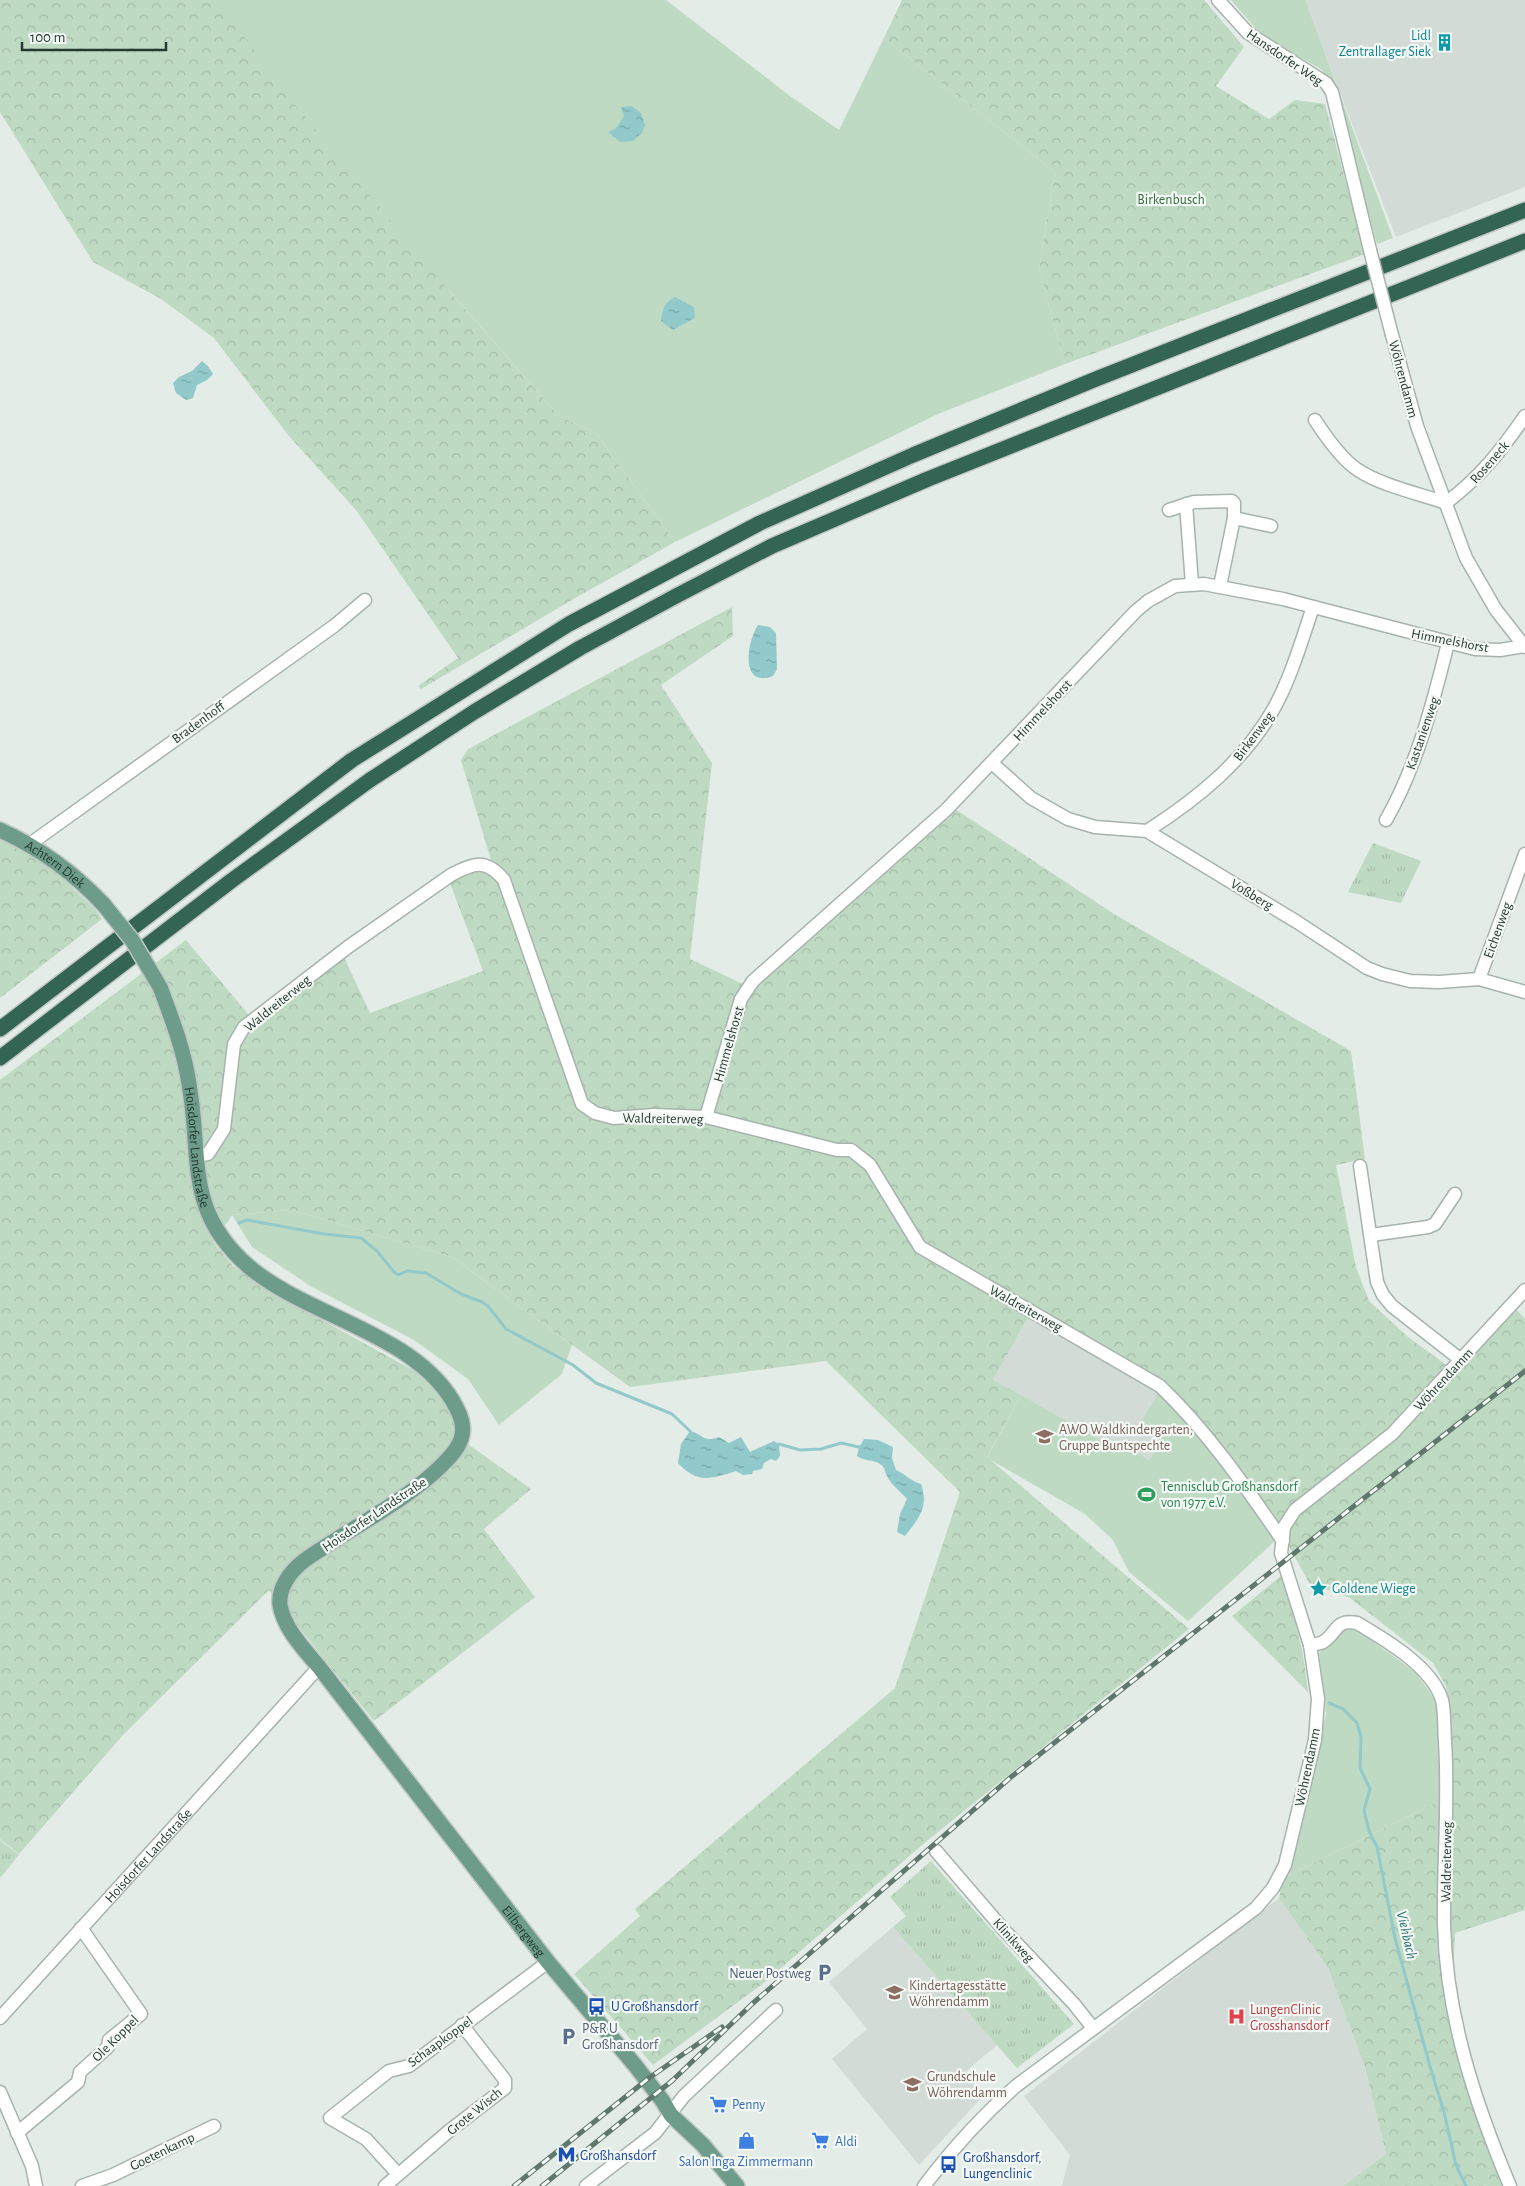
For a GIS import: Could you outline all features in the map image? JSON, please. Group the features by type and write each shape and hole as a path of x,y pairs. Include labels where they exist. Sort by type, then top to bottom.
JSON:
{"highway":[{"path":"0,1028 352,760 569,624 760,523 913,455 1096,379 1525,210"},
{"path":"0,1058 231,881 370,780 474,712 580,648 676,596 772,546 928,479 1525,241"}],"main road":[{"name":"Achtern Diek","path":"0,830 30,844 75,877 104,905"},
{"name":"Hoisdorfer Landstraße","path":"104,905 132,940 160,987 175,1026 190,1086 195,1156 201,1197 224,1241 237,1256 260,1275 405,1353 441,1384 453,1399 461,1416 462,1437 448,1460 411,1492 306,1559 287,1578 283,1586 280,1605 286,1620 319,1668"},
{"name":"Eilbergweg","path":"319,1668 548,1962 634,2064 662,2100 671,2115 702,2145 737,2186"}],"street":[{"name":"Hansdorfer Weg","path":"1218,0 1248,34 1326,83 1332,92"},
{"name":"Wöhrendamm","path":"1332,92 1370,250 1417,426 1466,558 1496,610 1525,646"},
{"name":"Roseneck","path":"1446,503 1480,475 1500,452 1525,416"},
{"path":"1315,420 1342,454 1358,470 1382,481 1446,503"},
{"path":"1168,510 1194,502 1232,501 1235,506 1234,518 1220,586"},
{"path":"1186,504 1192,584"},
{"path":"1234,518 1271,526"},
{"name":"Himmelshorst","path":"706,1117 741,999 753,981 919,836 992,763 1136,611 1148,601 1175,586 1192,584 1220,586 1313,607 1476,649 1500,650 1525,646"},
{"name":"Bradenhoff","path":"30,844 334,626 365,600"},
{"name":"Birkenweg","path":"1147,831 1178,811 1203,791 1238,758 1253,740 1273,710 1284,688 1313,607"},
{"name":"Kastanienweg","path":"1386,820 1409,771 1436,693 1448,643"},
{"name":"Voßberg","path":"992,763 1031,798 1068,819 1095,827 1147,831 1297,922 1367,968 1410,981 1439,982 1479,979 1525,992"},
{"name":"Eichenweg","path":"1479,979 1525,854"},
{"name":"Waldreiterweg","path":"195,1156 208,1154 224,1129 233,1050 244,1027 348,947 451,875 468,866 482,864 495,869 504,880 582,1104 595,1113 614,1118 654,1115 706,1117 837,1150 851,1150 870,1165 920,1247 1160,1386 1188,1412 1234,1470 1283,1541"},
{"path":"1360,1166 1377,1282 1383,1295 1392,1306 1461,1360"},
{"path":"1371,1235 1428,1227 1435,1224 1455,1194"},
{"name":"Wöhrendamm","path":"924,2186 951,2150 998,2102 1093,2028 1256,1908 1273,1888 1284,1865 1315,1740 1318,1700 1310,1645 1284,1569 1281,1553 1284,1527 1294,1510 1392,1434 1525,1290"},
{"name":"Waldreiterweg","path":"1310,1645 1322,1642 1341,1624 1349,1621 1357,1622 1424,1669 1442,1700 1447,1802 1444,1925 1452,2009 1468,2070 1492,2144 1510,2186"},
{"name":"Hoisdorfer Landstraße","path":"0,2018 319,1668"},
{"name":"Klinikweg","path":"936,1850 1003,1929 1074,2004 1093,2028"},
{"name":"Ole Koppel","path":"17,2133 78,2082 80,2072 108,2047 109,2040 141,2014 82,1928"},
{"name":"Schaapkoppel","path":"398,2174 366,2138 330,2118 389,2071 409,2066 548,1962"},
{"path":"586,2186 642,2145 659,2130 684,2096 776,2010"},
{"name":"Grote Wisch","path":"385,2186 504,2088 505,2080 462,2025"},
{"path":"0,2092 32,2166 36,2186"},
{"name":"Goetenkamp","path":"82,2186 113,2175 214,2126"}],"shaded area":[{"path":"1304,0 1525,0 1525,187 1396,237"},
{"path":"1030,1315 1159,1391 1138,1427 1161,1441 1149,1460 1126,1446 1122,1453 993,1380"},
{"name":"LungenClinic Grosshansdorf","path":"1279,1898 1328,1968 1365,2067 1386,2154 1343,2186 1062,2186 1070,2155 1024,2096"},
{"name":"Grundschule Wöhrendamm","path":"893,1927 997,2045 964,2073 983,2096 919,2165 832,2059 867,2029 829,1982"}],"green space":[{"path":"0,0 217,0 296,106 451,293 559,416 596,433 675,542 421,689 418,686 458,658 356,510 288,435 214,338 161,299 93,262 0,112"},
{"path":"215,0 666,0 790,96 839,130 884,38 1055,172 1039,269 1065,364 938,414 675,542 596,433 559,416 425,263 295,106"},
{"name":"Birkenbusch","path":"902,0 1204,0 1244,47 1216,86 1269,119 1295,100 1325,104 1365,254 1065,364 1039,269 1055,172 884,38"},
{"path":"1231,0 1305,0 1393,238 1377,244 1335,90 1321,69 1262,36"},
{"path":"732,607 733,636 661,685 712,763 690,959 747,986 952,807 1114,914 1351,1051 1365,1159 1336,1165 1356,1267 1369,1301 1408,1337 1448,1366 1514,1307 1525,1319 1525,1910 1455,1933 1452,2009 1511,2186 1343,2186 1386,2154 1365,2067 1328,1968 1279,1898 1283,1878 1442,1800 1453,1804 1451,1713 1446,1686 1433,1663 1350,1598 1309,1583 1284,1537 1190,1410 1033,1309 993,1380 1021,1395 987,1457 1189,1629 922,1845 765,1982 653,2065 574,1974 640,1916 635,1909 895,1688 960,1492 826,1361 630,1387 452,1257 292,1210 232,1215 213,1242 233,1266 260,1286 413,1370 436,1390 448,1409 458,1437 531,1489 484,1529 535,1597 374,1721 269,1590 123,1735 19,1854 0,1839 0,1080 186,940 249,1015 342,953 370,1013 483,971 450,883 491,860 461,760 468,749"},
{"path":"0,838 40,857 95,909 102,919 0,998"},
{"path":"1373,843 1421,861 1401,903 1348,892"},
{"path":"292,1210 452,1257 572,1345 562,1374 499,1425 468,1379 414,1340 312,1287 252,1247 232,1215"},
{"name":"Tennisclub Großhansdorf von 1977 e.V.","path":"1159,1391 1191,1423 1276,1540 1188,1621 1129,1572 1113,1540 1085,1514 987,1458 1021,1395 1122,1453 1126,1446 1149,1460 1161,1441 1138,1427"},
{"path":"1281,1576 1298,1633 1308,1692 1232,1616"},
{"path":"1340,1628 1359,1631 1416,1673 1436,1701 1442,1800 1283,1878 1291,1858 1326,1714 1319,1653 1330,1643"},
{"path":"0,1840 19,1855 0,1878"},
{"path":"931,1861 1074,2024 1017,2068 893,1927 906,1916 890,1897"}],"water":[{"path":"632,106 641,113 645,125 642,133 633,141 620,142 608,132 616,128 624,116 621,107"},
{"path":"675,297 694,307 695,318 673,330 661,321 664,307"},
{"path":"202,361 213,374 207,380 197,385 193,398 186,400 176,393 173,383 179,377 192,371"},
{"path":"758,625 770,627 776,633 777,669 773,676 762,678 755,676 750,670 749,652 754,632"},
{"path":"690,1431 706,1439 719,1437 729,1443 741,1437 750,1452 774,1441 779,1444 780,1456 776,1461 771,1459 764,1463 762,1469 753,1471 752,1474 743,1475 736,1471 712,1478 698,1477 685,1470 678,1463 681,1444"},
{"path":"864,1439 878,1440 893,1447 892,1458 896,1470 921,1484 924,1499 923,1506 918,1518 905,1536 897,1532 900,1514 907,1499 890,1481 882,1465 857,1456 859,1447"}],"waterway":[{"path":"239,1223 247,1220 324,1234 361,1238 377,1251 398,1275 407,1271 426,1273 461,1294 482,1302 488,1306 506,1329 573,1365 596,1383 672,1414 690,1431"},
{"path":"779,1444 800,1450 821,1449 841,1443 859,1447"},
{"name":"Viehbach","path":"1329,1703 1343,1709 1357,1723 1361,1737 1360,1768 1370,1789 1364,1810 1369,1831 1377,1847 1395,1938 1444,2112 1456,2165 1466,2186"}],"railway":[{"path":"542,2186 673,2080 752,2004 1011,1777 1525,1371"},
{"path":"514,2186 649,2078 722,2027"}],"place":[{"name":"Lidl Zentrallager Siek","path":"1445,43"},
{"name":"AWO Waldkindergarten, Gruppe Buntspechte","path":"1045,1437"},
{"name":"Tennisclub Großhansdorf von 1977 e.V.","path":"1147,1494"},
{"name":"Goldene Wiege","path":"1318,1588"},
{"name":"Neuer Postweg","path":"825,1973"},
{"name":"Kindertagesstätte Wöhrendamm","path":"895,1993"},
{"name":"U Großhansdorf","path":"597,2006"},
{"name":"LungenClinic Grosshansdorf","path":"1236,2017"},
{"name":"P&R U Großhansdorf","path":"568,2036"},
{"name":"Grundschule Wöhrendamm","path":"913,2084"},
{"name":"Penny","path":"718,2104"},
{"name":"Salon Inga Zimmermann","path":"746,2141"},
{"name":"Aldi","path":"821,2141"},
{"name":"Großhansdorf","path":"566,2155"},
{"name":"Großhansdorf, Lungenclinic","path":"949,2165"}]}
